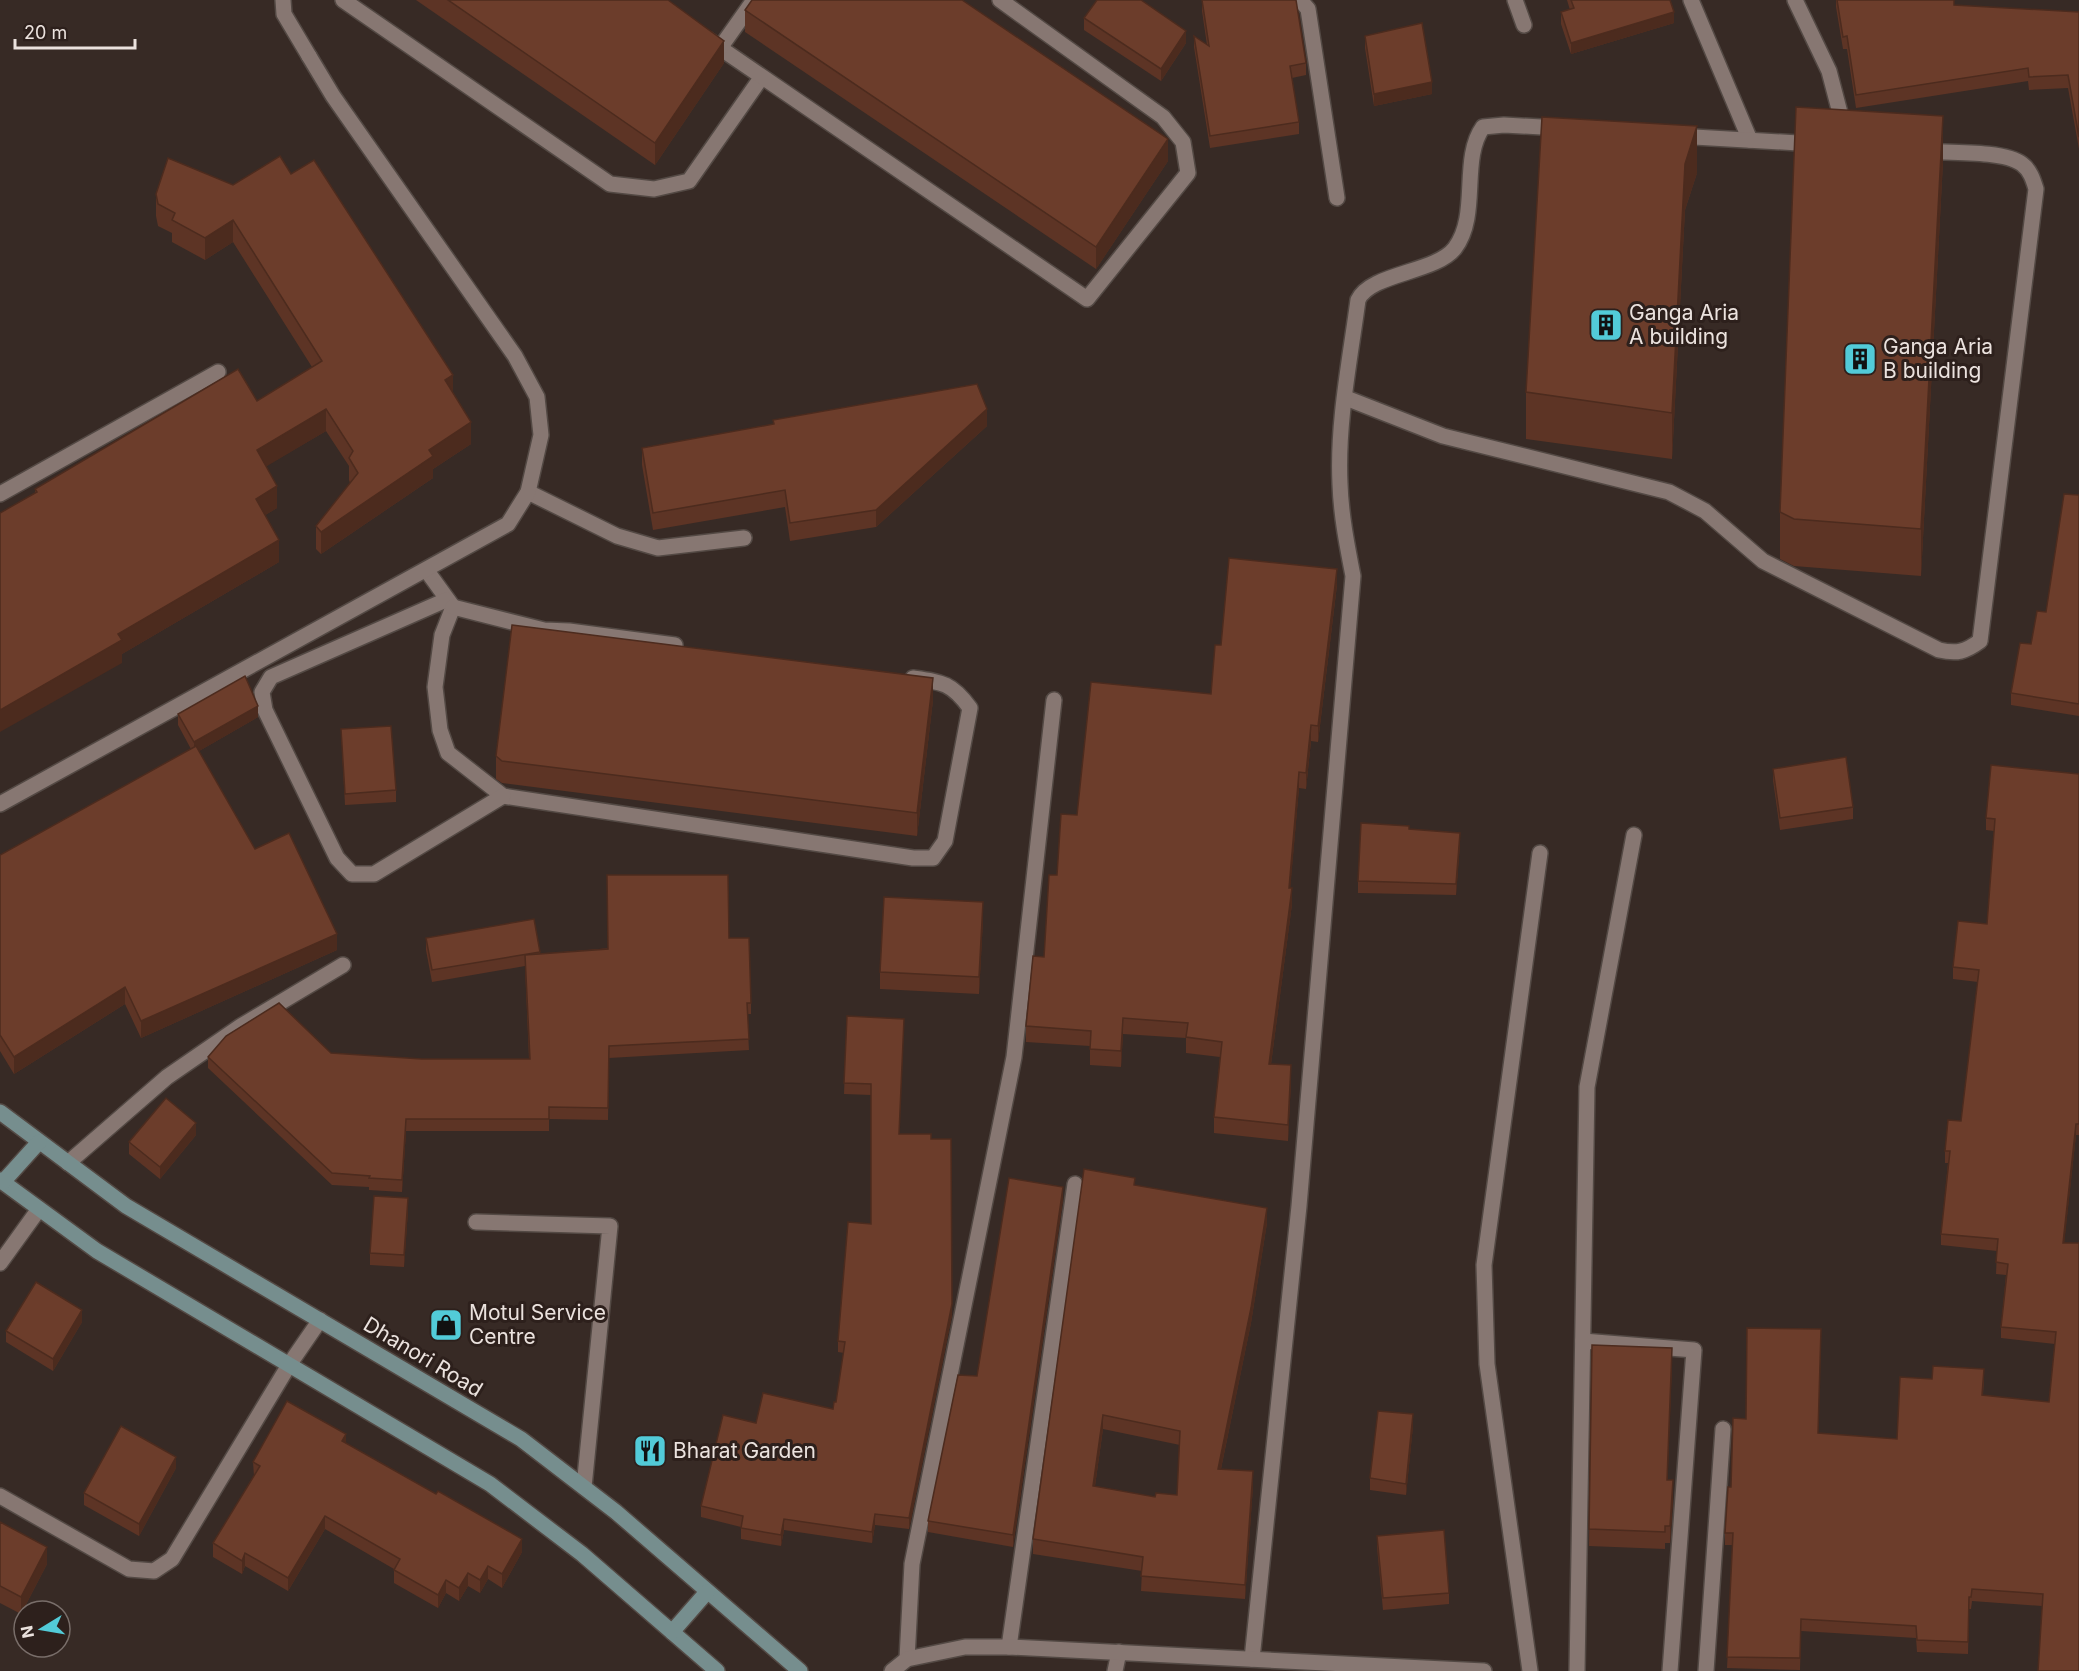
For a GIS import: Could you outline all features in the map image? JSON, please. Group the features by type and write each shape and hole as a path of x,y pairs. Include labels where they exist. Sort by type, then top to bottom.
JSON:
{"main road":[{"name":"Dhanori Road","path":"0,1112 126,1206 521,1439 584,1487 800,1671"},
{"path":"39,1142 2,1181 97,1251 490,1484 582,1554 717,1671"},
{"path":"672,1632 708,1592"}],"street":[{"path":"0,804 427,571 508,524 528,492 542,435 537,397 515,356 333,96 284,15 283,0"},
{"path":"343,0 610,184 654,189 689,181 760,78"},
{"path":"720,48 754,0"},
{"path":"692,27 760,78 1087,299 1188,173 1183,142 1163,117 1000,0"},
{"path":"1300,0 1308,9 1337,198"},
{"path":"1515,0 1524,25"},
{"path":"1691,0 1750,140"},
{"path":"1795,0 1829,71 1848,146"},
{"path":"1252,1659 1299,1206 1353,576 1341,512 1340,482 1346,398 1360,296 1368,288 1420,268 1453,251 1463,236 1474,145 1482,127 1504,125 1575,129"},
{"path":"1656,134 1827,145"},
{"path":"1346,398 1443,436 1669,492 1705,510 1763,561 1939,650 1955,654 1968,651 1980,640 2036,189 2032,176 2022,163 1999,156 1906,150"},
{"path":"0,494 218,372"},
{"path":"528,492 617,536 658,548 744,538"},
{"path":"427,571 450,604 442,635 435,687 440,730 448,753 503,796 913,858 933,858 945,841 970,708 959,693 943,682 896,676"},
{"path":"503,796 374,874 352,874 337,858 265,710 262,692 271,677 450,604 544,630 569,631 686,647"},
{"path":"907,1659 912,1564 1014,1057 1054,700"},
{"path":"1577,1671 1587,1088 1634,835"},
{"path":"1530,1671 1487,1364 1484,1264 1540,853"},
{"path":"68,1163 167,1077 241,1026 343,965"},
{"path":"1009,1647 1075,1184"},
{"path":"0,1263 39,1209"},
{"path":"476,1222 610,1226 584,1487"},
{"path":"0,1496 129,1569 154,1571 172,1559 289,1365 320,1320"},
{"path":"1583,1341 1694,1350 1670,1671"},
{"path":"1706,1671 1723,1429"},
{"path":"892,1671 907,1659 965,1647 1009,1647 1484,1671"},
{"path":"1115,1671 1119,1652"}],"building":[{"path":"448,0 668,0 724,41 655,143"},
{"path":"752,0 962,0 1168,139 1096,247 745,10"},
{"path":"1097,0 1141,0 1186,31 1161,69 1084,18"},
{"path":"1202,0 1296,0 1306,63 1290,66 1299,122 1210,136 1194,36 1209,46"},
{"path":"1571,0 1670,0 1674,12 1571,43 1561,12 1574,8"},
{"path":"1837,0 1954,0 1954,5 2079,12 2079,137 2068,75 2029,77 2028,68 1856,95 1847,36 1843,37"},
{"path":"1422,23 1432,82 1374,94 1365,36"},
{"name":"Ganga Aria B building","path":"1796,107 1943,116 1921,529 1794,519 1780,512"},
{"name":"Ganga Aria A building","path":"1542,117 1697,126 1685,164 1672,413 1526,392"},
{"path":"280,156 291,174 314,160 453,375 445,380 471,422 429,450 433,456 321,532 316,526 358,473 349,458 353,451 326,409 257,450 277,486 256,499 279,540 118,634 122,640 0,710 0,513 37,492 35,489 238,369 257,401 322,361 233,220 205,238 172,220 175,213 158,204 156,194 168,158 233,185"},
{"path":"977,384 987,409 876,510 790,523 785,490 653,513 642,448 774,424 773,420"},
{"path":"2064,494 2079,495 2079,704 2011,693 2020,643 2031,644 2037,611 2046,612"},
{"path":"1229,558 1337,569 1318,726 1311,725 1306,773 1299,772 1289,888 1292,888 1269,1064 1291,1065 1288,1125 1214,1117 1222,1042 1186,1037 1188,1023 1123,1018 1121,1051 1090,1049 1091,1031 1026,1026 1033,956 1044,957 1049,875 1057,875 1061,814 1077,815 1091,682 1211,694 1215,645 1221,645"},
{"path":"512,625 933,678 917,813 502,761 496,756"},
{"path":"245,676 258,706 194,742 178,714"},
{"path":"391,726 396,790 345,794 341,729"},
{"path":"196,746 255,849 289,833 337,934 141,1021 125,987 14,1057 0,1035 0,855"},
{"path":"1846,757 1853,807 1780,818 1773,769"},
{"path":"1991,765 2079,774 2079,1124 2076,1124 2063,1243 2079,1243 2079,1671 2038,1671 2043,1594 1972,1589 1971,1597 1969,1597 1968,1642 1917,1640 1916,1626 1801,1619 1800,1658 1727,1657 1733,1533 1725,1533 1728,1487 1731,1487 1733,1418 1746,1419 1747,1328 1821,1329 1818,1433 1897,1439 1900,1377 1932,1379 1933,1366 1984,1369 1982,1395 2049,1402 2056,1332 2001,1327 2008,1264 1996,1262 1998,1239 1941,1234 1950,1151 1945,1151 1948,1120 1961,1121 1979,970 1953,967 1958,921 1987,924 1995,819 1986,818"},
{"path":"1361,823 1409,826 1409,829 1460,833 1456,884 1358,881"},
{"path":"607,875 728,875 729,938 749,938 751,1003 747,1003 749,1039 609,1046 608,1108 549,1107 549,1119 406,1119 402,1180 332,1173 208,1057 226,1036 279,1003 331,1053 422,1059 530,1059 525,955 608,949"},
{"path":"884,897 983,902 979,977 880,972"},
{"path":"534,919 540,952 432,970 426,938"},
{"path":"847,1016 904,1019 899,1134 931,1134 931,1139 951,1139 952,1304 909,1518 875,1514 872,1532 784,1519 781,1535 741,1528 743,1516 701,1506 723,1415 756,1423 763,1393 833,1409 834,1402 836,1402 845,1342 838,1341 848,1222 871,1224 871,1084 844,1083"},
{"path":"166,1098 196,1123 160,1167 129,1142"},
{"path":"1084,1169 1135,1178 1134,1185 1267,1208 1251,1308 1218,1469 1253,1471 1245,1585 1141,1576 1143,1557 1033,1539","holes":["1103,1415 1180,1431 1177,1495 1156,1493 1155,1497 1093,1486"]},
{"path":"1009,1178 1063,1187 1013,1535 928,1521 958,1375 977,1376"},
{"path":"374,1196 408,1198 404,1255 370,1253"},
{"path":"36,1282 82,1310 53,1359 6,1331"},
{"path":"1592,1345 1672,1348 1667,1480 1673,1480 1670,1526 1665,1526 1665,1532 1589,1529"},
{"path":"287,1401 346,1434 342,1441 436,1494 438,1491 522,1539 502,1574 488,1566 480,1580 468,1573 459,1588 446,1580 438,1595 394,1570 400,1559 325,1516 288,1578 245,1553 242,1561 213,1543 260,1466 253,1462"},
{"path":"1378,1411 1413,1414 1406,1484 1370,1478"},
{"path":"121,1426 176,1457 139,1524 84,1493"},
{"path":"0,1522 47,1547 21,1597 0,1586"},
{"path":"1444,1530 1449,1593 1383,1598 1377,1536"}],"place":[{"name":"Ganga Aria A building","path":"1606,325"},
{"name":"Ganga Aria B building","path":"1860,359"},
{"name":"Motul Service Centre","path":"446,1325"},
{"name":"Bharat Garden","path":"650,1451"}]}
